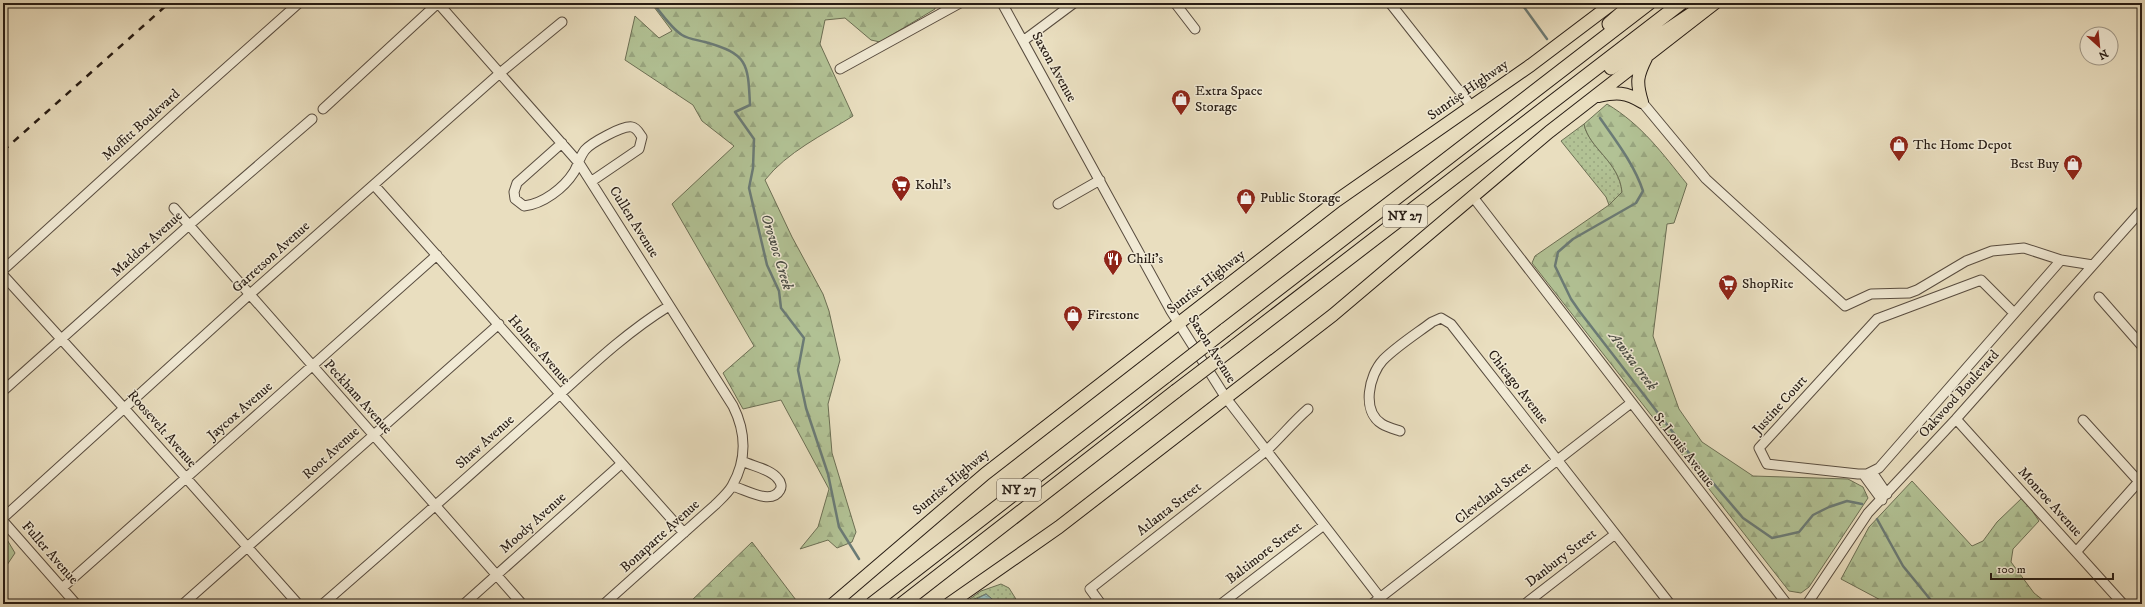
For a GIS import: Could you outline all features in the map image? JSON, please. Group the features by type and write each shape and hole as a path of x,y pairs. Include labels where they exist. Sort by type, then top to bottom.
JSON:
{"highway":[{"path":"1565,68 1633,3"},
{"name":"NY 27","path":"872,604 1649,3"},
{"name":"NY 27","path":"902,604 1176,391 1576,86 1681,3"},
{"path":"1576,86 1604,73 1708,3"}],"main road":[{"name":"Sunrise Highway","path":"833,604 985,474 1361,183 1531,65 1613,3"},
{"path":"949,604 1059,527 1366,289 1549,132 1715,3"},
{"path":"1642,102 1637,87 1638,77 1647,56"},
{"path":"1596,96 1618,92 1629,95 1642,102"}],"street":[{"name":"Moffitt Boulevard","path":"3,270 299,3"},
{"name":"Cullen Avenue","path":"438,3 579,163 592,181 741,421 744,438 742,461 732,486"},
{"path":"323,109 438,3"},
{"path":"840,69 960,3"},
{"name":"Saxon Avenue","path":"1002,3 1179,324 1226,398 1383,601"},
{"path":"1023,40 1074,3"},
{"path":"1176,3 1195,29"},
{"path":"1390,3 1472,107"},
{"name":"Garretson Avenue","path":"3,520 249,295 500,73 562,22"},
{"path":"1642,102 1706,178 1845,306 1871,294 1909,293 1917,290 1966,261 1992,251 2024,248 2061,260 2093,265"},
{"name":"Maddox Avenue","path":"3,391 188,226 312,119"},
{"path":"562,143 517,183 514,192 515,199 524,206 531,205 552,194 564,184 579,163 585,150 624,127 631,126 636,128 642,137 639,149 592,181"},
{"path":"1058,204 1100,180"},
{"name":"Holmes Avenue","path":"374,185 684,533"},
{"name":"St Louis Avenue","path":"1473,197 1787,604"},
{"name":"Peckham Avenue","path":"174,208 188,226 522,604"},
{"name":"Oakwood Boulevard","path":"1808,604 1868,513 1956,419 2142,210"},
{"name":"Jaycox Avenue","path":"62,588 185,477 437,256"},
{"path":"1884,497 1867,473 1879,468 2061,260"},
{"name":"Roosevelt Avenue","path":"3,275 124,408 298,604"},
{"name":"Justine Court","path":"1867,473 1767,464 1759,448 1877,319 1980,280 2014,313"},
{"path":"2099,297 2142,346"},
{"name":"Shaw Avenue","path":"323,604 643,322 669,306"},
{"name":"Chicago Avenue","path":"1400,431 1381,424 1373,413 1369,398 1370,382 1382,361 1432,322 1441,318 1451,324 1614,535 1670,604"},
{"name":"Root Avenue","path":"183,604 499,324"},
{"name":"Cleveland Street","path":"1372,604 1383,601 1557,460 1631,403"},
{"name":"Atlanta Street","path":"1101,604 1090,589 1266,451 1276,442 1288,426 1308,409"},
{"name":"Monroe Avenue","path":"1956,419 2123,604"},
{"path":"2076,552 2141,482 2083,420"},
{"path":"732,486 765,498 773,497 780,491 782,486 778,478 772,473 742,461"},
{"name":"Moody Avenue","path":"464,604 621,464"},
{"name":"Bonaparte Avenue","path":"604,604 715,505 732,486"},
{"name":"Fuller Avenue","path":"3,520 76,604"},
{"name":"Baltimore Street","path":"1221,604 1324,525"},
{"name":"Danbury Street","path":"1525,604 1614,535"}],"green space":[{"path":"651,3 935,3 935,9 880,42 871,40 845,18 825,20 820,44 853,116 795,152 765,180 792,237 823,294 829,311 840,360 828,404 832,453 856,532 852,542 837,548 828,540 800,549 818,527 829,489 781,400 743,409 723,373 754,346 672,204 734,146 702,121 693,105 625,60 635,16 659,38 672,31"},
{"path":"1607,104 1631,121 1651,140 1687,184 1674,223 1667,224 1653,336 1679,409 1702,442 1753,476 1848,479 1863,487 1868,498 1809,587 1801,593 1789,591 1532,263 1535,256 1609,205 1622,192 1620,181 1616,172 1592,141 1584,124"},
{"path":"1584,124 1592,141 1610,163 1620,181 1622,192 1609,205 1606,197 1561,141"},
{"path":"1912,481 1972,546 1983,541 1997,522 2023,497 2039,521 2013,549 2011,562 2034,593 2048,604 1888,604 1841,579 1869,527"},
{"path":"3,533 15,553 3,571"},
{"path":"752,542 799,604 688,604"},
{"path":"1001,584 1009,588 1019,604 998,604 986,594 963,604 981,591"}],"water":[{"path":"986,594 998,604 967,604"}],"waterway":[{"name":"Orowoc Creek","path":"653,3 670,24 682,35 719,46 730,51 738,56 743,62 746,70 750,105 735,112 754,139 753,168 749,188 767,265 779,291 781,308 804,338 798,370 806,408 828,474 839,527 859,559"},
{"name":"Awixa creek","path":"1521,3 1547,39"},
{"name":"Awixa creek","path":"1600,118 1630,162 1643,191 1636,203 1573,239 1558,252 1555,266 1571,299 1702,470 1743,518 1772,538 1799,532 1813,515 1829,507 1847,501 1862,504"},
{"name":"Awixa creek","path":"1877,519 1903,566 1934,604"}],"railway":[{"path":"3,151 169,3"}],"place":[{"name":"Extra Space Storage","path":"1181,116"},
{"name":"The Home Depot","path":"1899,162"},
{"name":"Best Buy","path":"2073,181"},
{"name":"Kohl's","path":"901,202"},
{"name":"Public Storage","path":"1246,215"},
{"name":"Chili's","path":"1113,276"},
{"name":"ShopRite","path":"1728,301"},
{"name":"Firestone","path":"1073,332"}]}
